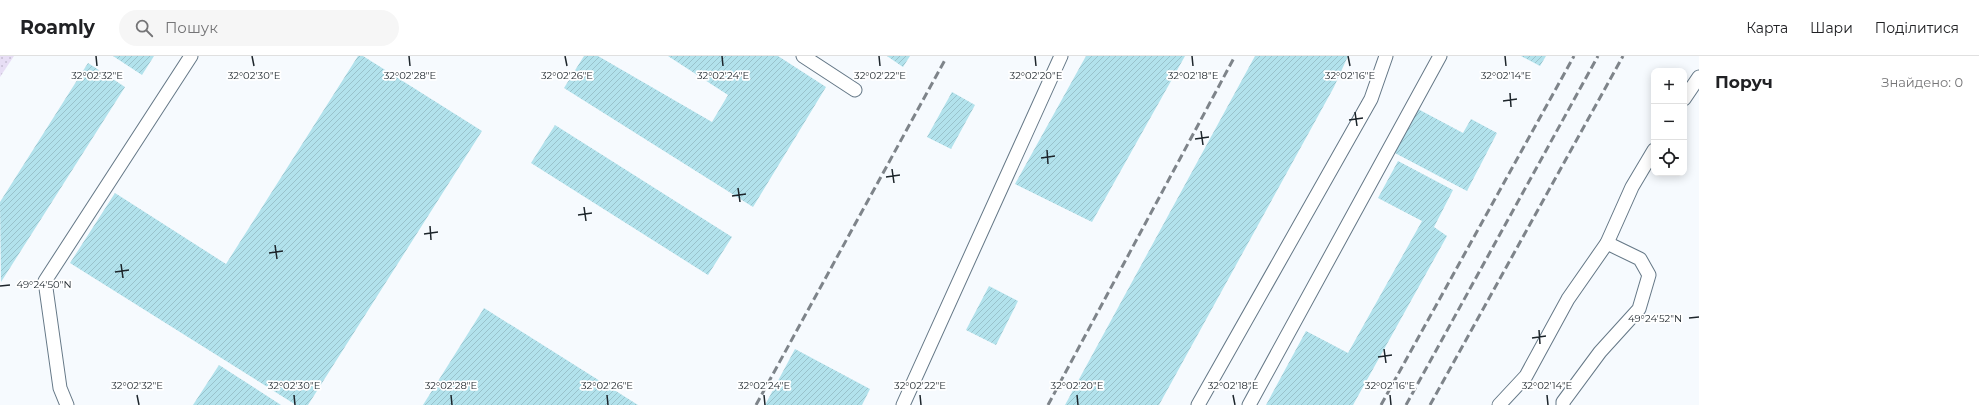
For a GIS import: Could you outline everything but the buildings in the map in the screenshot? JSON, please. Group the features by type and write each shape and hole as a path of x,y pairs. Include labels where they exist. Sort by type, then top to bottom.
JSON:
{"lane":[{"path":"68,405 60,388 44,281 191,56"},
{"path":"803,56 855,90"},
{"path":"903,405 1061,56"},
{"path":"1198,405 1370,99 1386,56"},
{"path":"1249,405 1440,56"},
{"path":"1687,95 1699,77"},
{"path":"1499,405 1526,376 1568,299 1607,243 1632,187 1651,155"},
{"path":"1563,405 1563,402 1600,352 1639,309 1649,275 1640,258 1607,243"}],"shaded area":[{"path":"0,56 14,56 0,77"}],"railway":[{"path":"1048,405 1235,56"},
{"path":"1381,405 1574,56"},
{"path":"1406,405 1598,56"},
{"path":"1430,405 1623,56"},
{"path":"756,405 946,58"}]}
